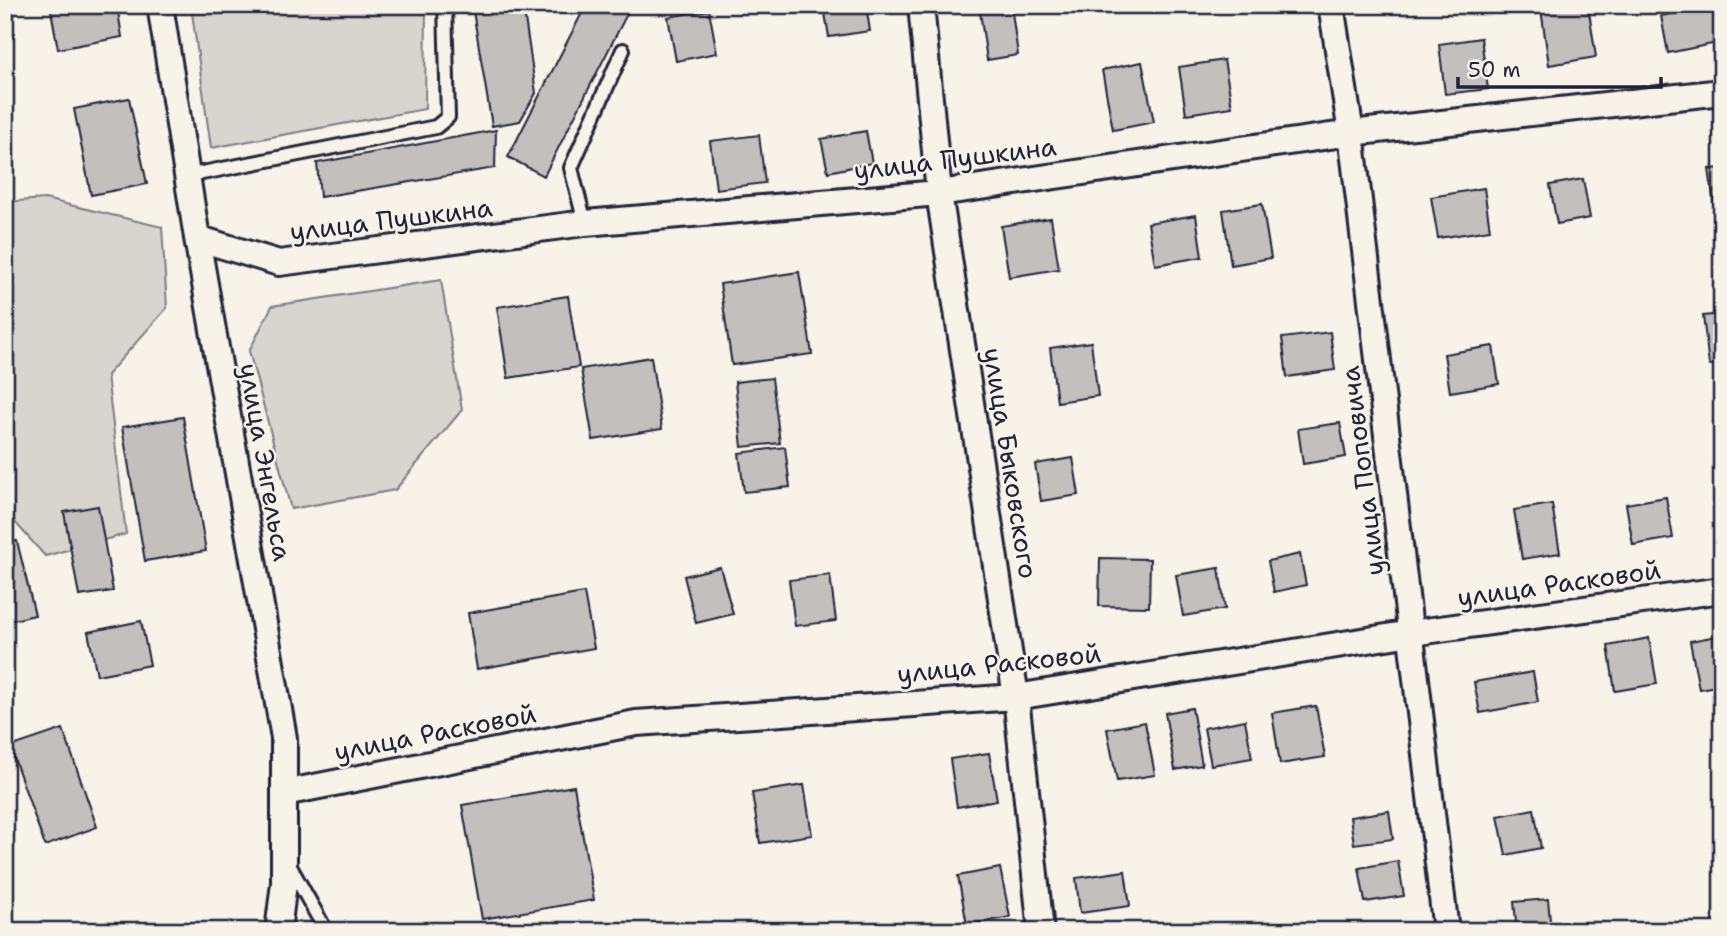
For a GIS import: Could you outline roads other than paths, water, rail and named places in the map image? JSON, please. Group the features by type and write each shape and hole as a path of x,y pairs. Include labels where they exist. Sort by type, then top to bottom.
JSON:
{"street":[{"name":"улица Энгельса","path":"160,5 197,238 284,738 284,883 278,931"},
{"name":"улица Быковского","path":"921,5 939,193 1016,697 1041,931"},
{"name":"улица Поповича","path":"1331,5 1351,133 1446,931"},
{"name":"улица Пушкина","path":"197,238 279,263 585,223 939,193 1351,133 1722,92"},
{"name":"улица Расковой","path":"284,793 636,723 1016,697 1411,633 1722,590"}],"lane":[{"path":"187,176 436,127 448,117 445,5"},
{"path":"585,223 571,168 623,50"},
{"path":"284,857 326,931"}]}
